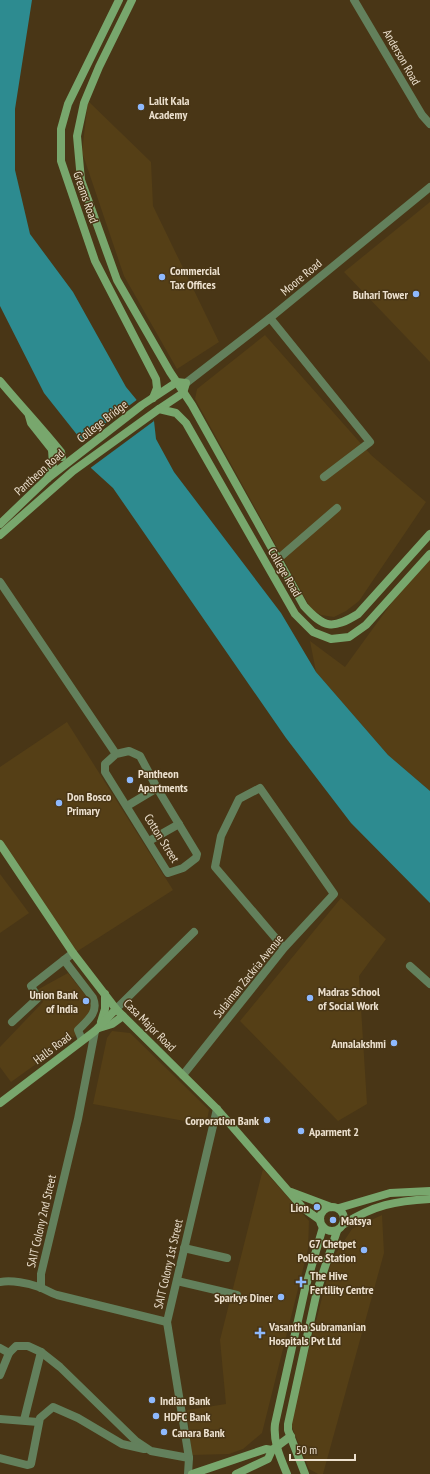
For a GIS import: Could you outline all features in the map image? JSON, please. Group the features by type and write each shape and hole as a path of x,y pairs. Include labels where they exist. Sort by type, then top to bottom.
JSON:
{"main road":[{"name":"Greams Road","path":"119,0 68,104 61,129 61,161 95,260 156,380 157,388 153,398"},
{"name":"Greams Road","path":"132,0 84,103 77,136 81,180 118,280 183,393"},
{"path":"0,381 29,416 36,420 61,452 64,460"},
{"name":"College Bridge","path":"76,455 142,405 177,382"},
{"path":"159,409 183,393 186,383 177,382"},
{"name":"College Road","path":"183,393 192,406 304,606 318,621 332,625 344,623 358,614 430,534"},
{"name":"College Bridge","path":"0,535 73,471 159,409"},
{"name":"College Road","path":"159,409 176,413 186,423 295,614 313,632 331,639 349,637 366,625 430,554"},
{"path":"29,416 31,423 56,455 64,460 73,471"},
{"path":"48,478 53,465 52,449"},
{"name":"Pantheon Road","path":"0,524 48,478 64,460 76,455"},
{"name":"Casa Major Road","path":"0,844 73,953 116,1009 217,1109 290,1191 303,1208 321,1223"},
{"path":"97,1030 104,1017 105,994"},
{"name":"Halls Road","path":"0,1103 97,1030 116,1009"},
{"path":"97,1030 112,1024 123,1016"},
{"path":"290,1191 335,1207 345,1216 344,1224"},
{"path":"287,1474 274,1448 274,1424 324,1210 390,1194 430,1191"},
{"path":"305,1474 288,1430 288,1424 317,1291 337,1231 344,1224 377,1206 402,1201 430,1199"},
{"path":"321,1223 329,1231 337,1231"},
{"path":"236,1474 268,1459 274,1448 291,1436"},
{"path":"196,1472 266,1449 274,1448"},
{"path":"196,1472 212,1474"}],"street":[{"name":"Anderson Road","path":"354,0 422,115 430,124"},
{"name":"Moore Road","path":"186,383 270,318 430,187"},
{"path":"270,318 370,442 324,477"},
{"path":"278,559 337,508"},
{"path":"0,582 116,754"},
{"name":"Cotton Street","path":"129,751 140,756 157,788 197,854 196,858 183,868 168,873 104,769 105,764 116,754 129,751"},
{"path":"127,806 157,788"},
{"name":"Sulaiman Zackria Avenue","path":"183,1075 284,948 334,894 260,788 239,799 221,836 215,867 284,948"},
{"path":"149,841 179,824"},
{"path":"116,1009 194,932"},
{"path":"12,1022 38,998 31,986 73,953"},
{"path":"64,960 93,998 95,1003 94,1013 78,1030 82,1040"},
{"path":"410,966 430,984"},
{"name":"SAIT Colony 2nd Street","path":"41,1288 41,1274 78,1119 97,1030"},
{"name":"SAIT Colony 1st Street","path":"188,1474 188,1458 167,1322 217,1109"},
{"path":"184,1248 227,1258"},
{"path":"0,1282 7,1280 41,1288 48,1293 167,1322"},
{"path":"177,1281 237,1295"},
{"path":"0,1375 9,1353 16,1346 28,1346 41,1352 60,1367 136,1441 151,1451"},
{"path":"0,1348 9,1353"},
{"path":"24,1420 41,1352"},
{"path":"0,1458 26,1465 31,1464 38,1422 40,1418 53,1407 78,1418 122,1444 188,1458"},
{"path":"0,1419 38,1422"}],"shaded area":[{"path":"88,101 151,162 153,206 219,342 177,369 124,276 82,152"},
{"path":"430,202 430,362 344,272"},
{"path":"265,335 371,455 426,502 359,601 346,611 334,617 321,615 311,609 195,399 197,389"},
{"path":"430,550 430,791 388,755 316,672 310,641 345,667"},
{"name":"Don Bosco Primary","path":"67,722 173,890 73,954 0,840 0,767"},
{"path":"0,874 29,913 0,933"},
{"name":"Madras School of Social Work","path":"341,898 386,939 359,976 367,1104 338,1121 240,1021"},
{"path":"68,973 94,1006 86,1028 11,1082 0,1067 0,1047 43,1002 37,990"},
{"path":"112,1031 130,1033 209,1110 206,1125 93,1104 107,1038"},
{"path":"263,1169 309,1221 308,1249 262,1433 243,1449 229,1454 192,1455 187,1410 226,1404 220,1340"},
{"path":"382,1215 384,1253 323,1474 318,1474 309,1469 290,1422 332,1259 352,1229"}],"water":[{"path":"0,0 32,0 15,109 15,170 30,234 73,292 126,387 154,421 156,439 174,472 281,613 316,672 388,755 430,791 430,903 351,823 286,738 113,488 91,468 82,441 44,393 0,306"}],"pier":[{"path":"138,399 154,421 89,469 80,442"}],"place":[{"name":"Lalit Kala Academy","path":"141,107"},
{"name":"Commercial Tax Offices","path":"162,277"},
{"name":"Buhari Tower","path":"416,294"},
{"name":"Pantheon Apartments","path":"130,780"},
{"name":"Don Bosco Primary","path":"59,803"},
{"name":"Madras School of Social Work","path":"310,998"},
{"name":"Union Bank of India","path":"86,1001"},
{"name":"Annalakshmi","path":"394,1043"},
{"name":"Corporation Bank","path":"267,1120"},
{"name":"Aparment 2","path":"301,1131"},
{"name":"Lion","path":"317,1207"},
{"name":"Matsya","path":"333,1220"},
{"name":"G7 Chetpet Police Station","path":"364,1250"},
{"name":"The Hive Fertility Centre","path":"301,1282"},
{"name":"Sparkys Diner","path":"281,1297"},
{"name":"Vasantha Subramanian Hospitals Pvt Ltd","path":"260,1333"},
{"name":"Indian Bank","path":"152,1400"},
{"name":"HDFC Bank","path":"156,1416"},
{"name":"Canara Bank","path":"164,1432"}]}
